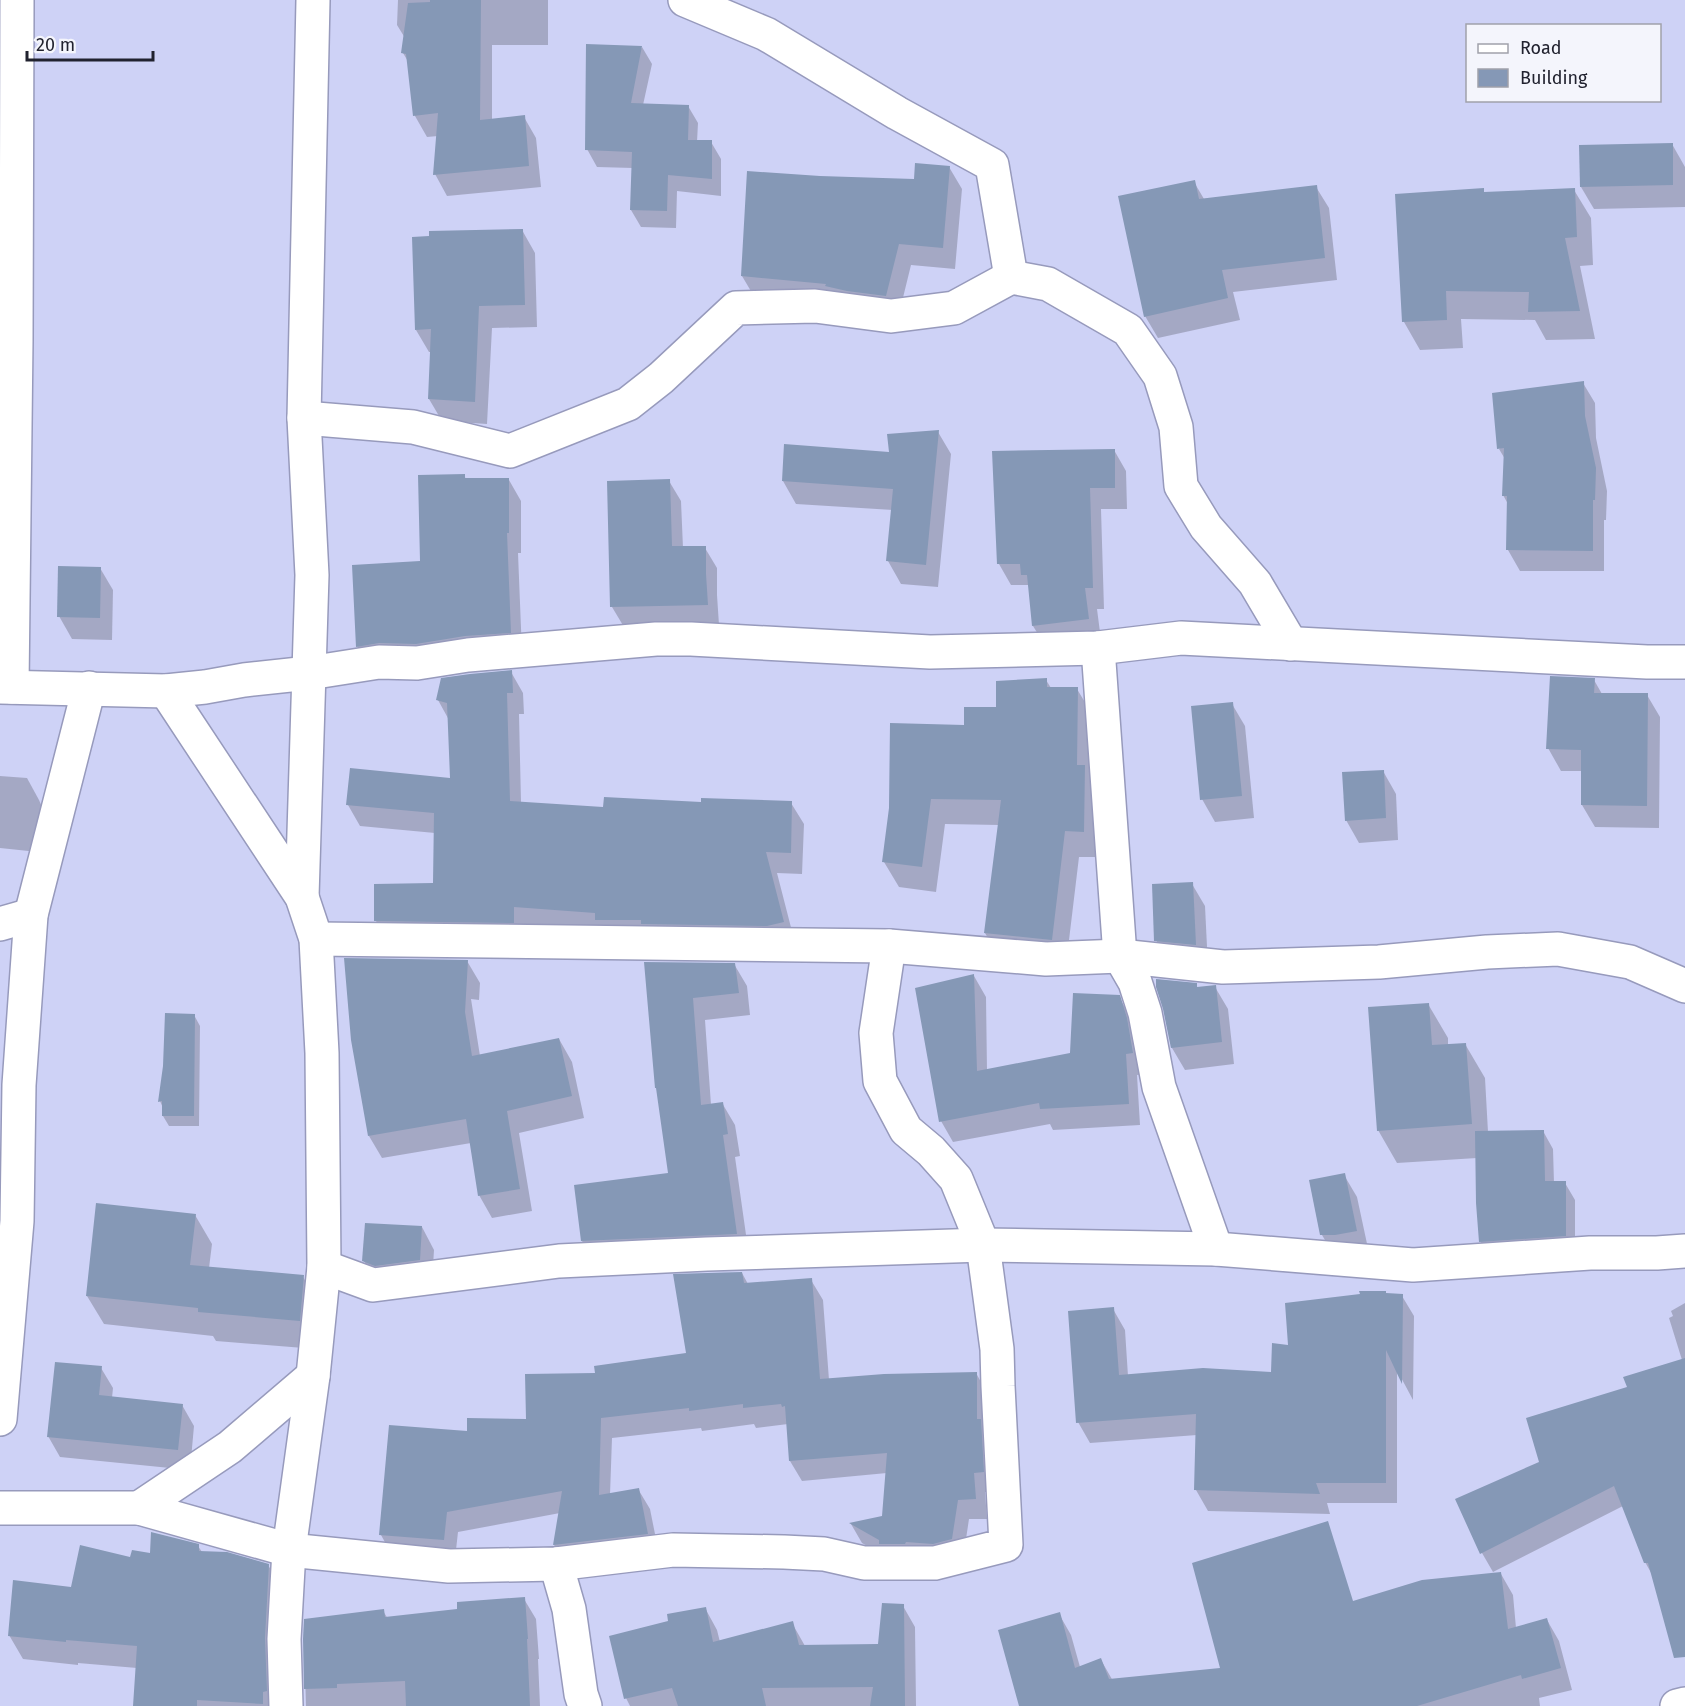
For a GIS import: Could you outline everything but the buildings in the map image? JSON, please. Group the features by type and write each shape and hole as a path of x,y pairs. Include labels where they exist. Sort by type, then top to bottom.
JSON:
{"street":[{"path":"17,0 16,340 6,687 166,691 379,662 417,663 468,655 656,639 930,652 1098,648 1181,638 1647,662 1685,662"},
{"path":"302,897 312,575 304,418 313,0"},
{"path":"685,0 766,34 897,113 992,165 1011,277"},
{"path":"304,418 413,427 510,451 628,404 661,378 736,308 815,306 891,316 954,308 1011,277 1048,284 1128,330 1160,376 1176,427 1181,486 1206,526 1255,583 1292,644"},
{"path":"1098,648 1120,956 1135,982 1145,1013 1159,1087 1216,1249"},
{"path":"0,1419 17,1221 19,1084 31,915 89,688"},
{"path":"166,691 302,897 316,939 322,1053 324,1267 313,1376 289,1550 284,1639 286,1706"},
{"path":"0,924 31,915"},
{"path":"316,939 889,946 1046,959 1120,956 1223,967 1379,962 1487,952 1558,949 1630,962 1685,986"},
{"path":"0,1508 139,1508 289,1550 449,1566 556,1564 673,1550 824,1554 864,1563 935,1563 1006,1545 997,1349 983,1245 956,1179 931,1151 906,1130 880,1082 876,1033 889,946"},
{"path":"324,1267 373,1285 560,1261 983,1245 1216,1249 1413,1265 1590,1253 1685,1251"},
{"path":"139,1508 230,1447 313,1376"},
{"path":"556,1564 569,1609 581,1694 585,1706"},
{"path":"1677,1706 1685,1704"}]}
